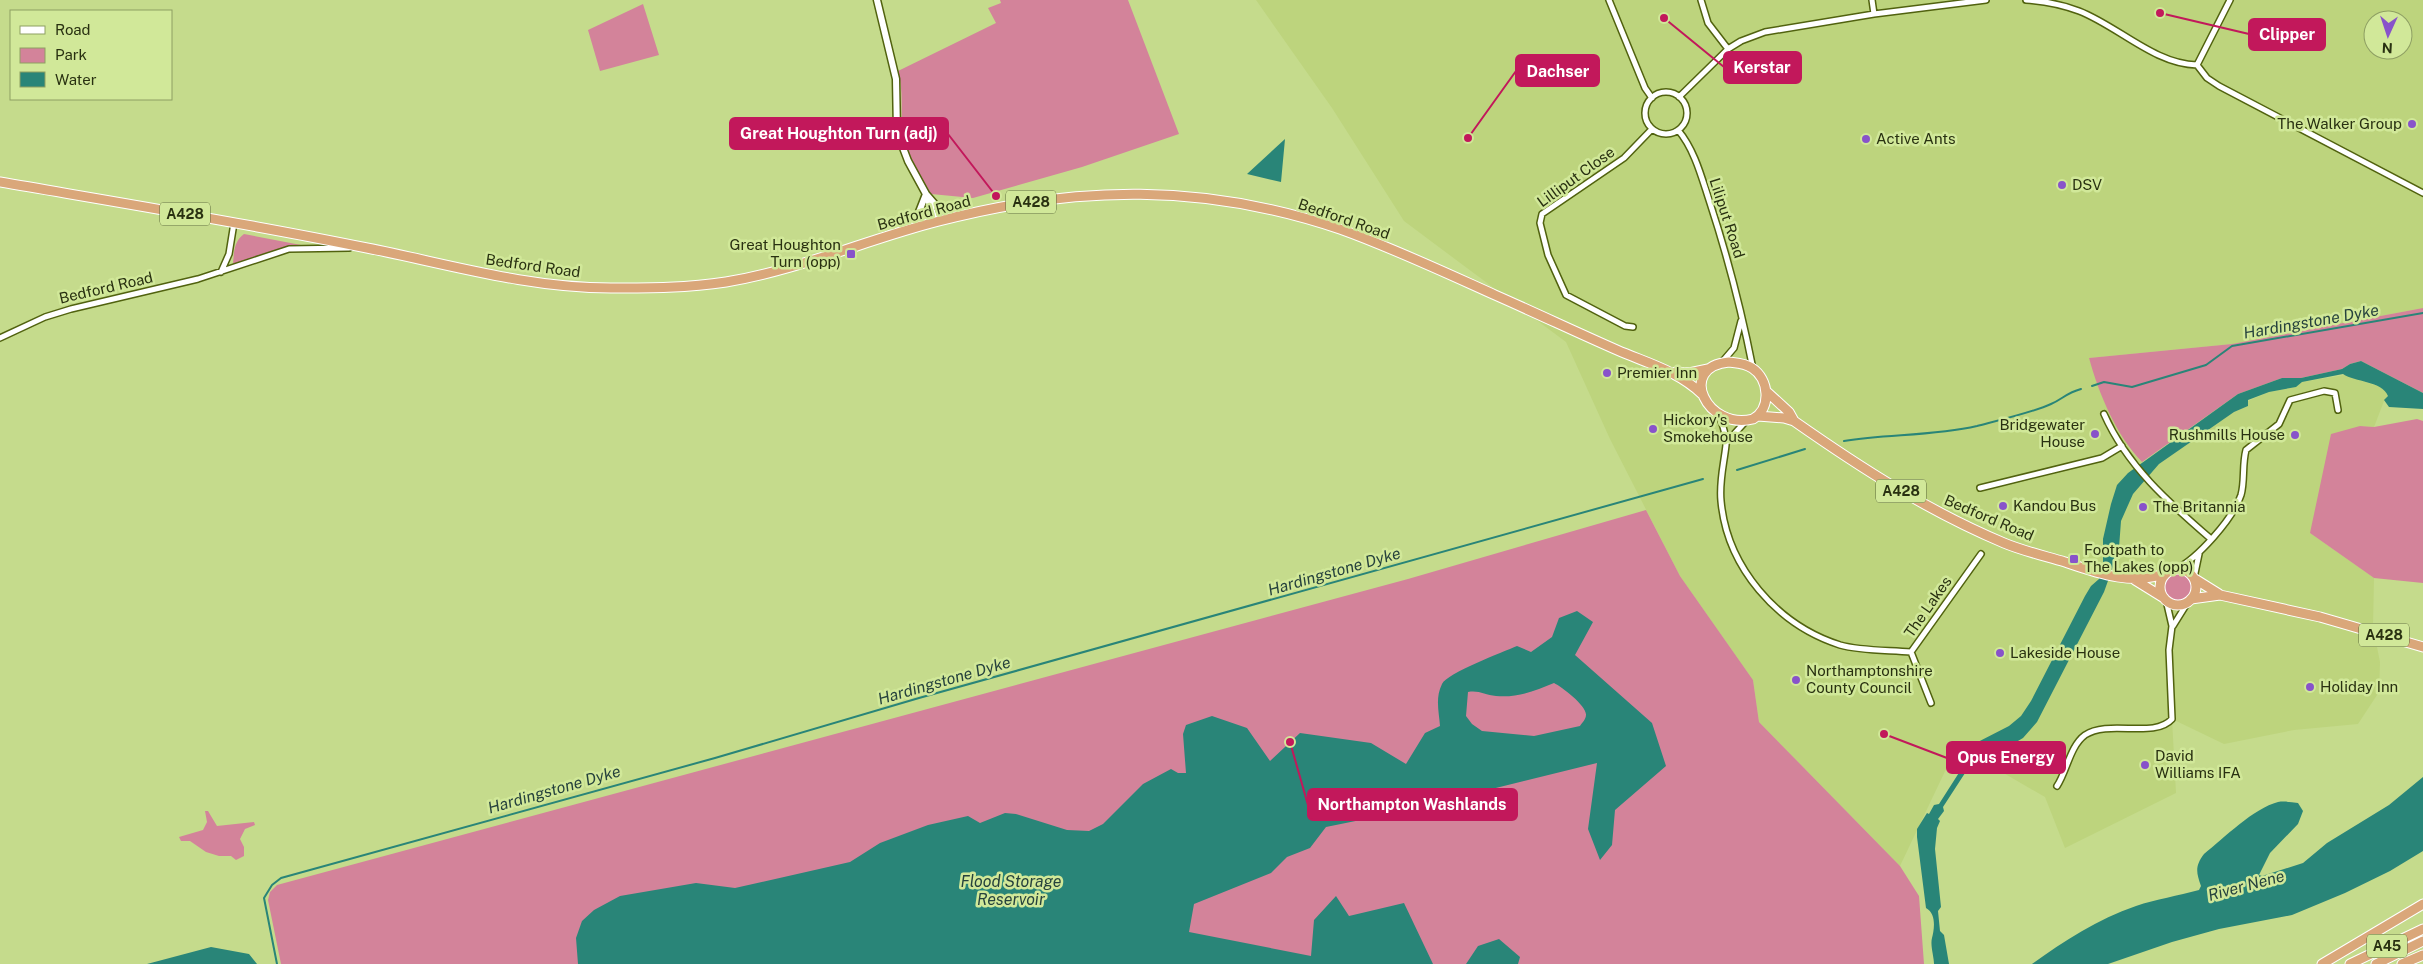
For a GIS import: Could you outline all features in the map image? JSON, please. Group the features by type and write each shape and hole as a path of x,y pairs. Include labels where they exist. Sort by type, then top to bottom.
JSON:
{"highway":[{"name":"A428","path":"0,182 369,248"},
{"name":"Bedford Road","path":"369,248 486,275 534,283 608,288 651,288 728,281 820,257 954,217 1054,198 1110,193 1165,194 1243,204 1340,229 1673,372 1702,394"},
{"path":"1721,363 1738,363 1754,369 1766,390 1764,408 1758,416 1746,421 1719,415 1702,394 1702,380 1708,369 1721,363"},
{"name":"Bedford Road","path":"1673,372 1689,373 1708,369"},
{"name":"Bedford Road","path":"1766,390 1789,412 1794,421"},
{"name":"Bedford Road","path":"1758,416 1778,417 1794,421 1855,464 1935,511 2005,543 2086,569 2134,580 2165,599"},
{"name":"Bedford Road","path":"2134,580 2155,577 2172,571"},
{"path":"2172,571 2186,571 2194,579 2196,590 2190,601 2177,605 2165,599 2160,587 2164,576 2172,571"},
{"name":"A428","path":"2194,579 2220,594 2320,617 2423,647"},
{"name":"A428","path":"2190,601 2220,594"},
{"path":"2322,964 2423,904"},
{"name":"A45","path":"2350,964 2423,929"},
{"name":"A45","path":"2376,964 2423,941"},
{"path":"2402,964 2423,955"}],"street":[{"path":"877,0 896,78 897,132 908,161 926,194 936,222"},
{"path":"1609,0 1645,88 1652,98"},
{"path":"1701,0 1708,23 1728,49"},
{"path":"1872,0 1874,14"},
{"path":"1679,97 1728,49 1741,41 1765,32 1874,14 1986,0"},
{"path":"2026,0 2040,1 2079,11 2172,61 2197,64 2207,78 2219,86 2423,193"},
{"path":"2197,64 2208,46 2217,23 2230,0"},
{"path":"1662,93 1679,97 1687,114 1683,126 1666,134 1652,129 1645,114 1648,102 1652,98 1662,93"},
{"name":"Lilliput Close","path":"1633,327 1625,326 1566,295 1548,255 1540,222 1542,214 1624,158 1652,129"},
{"name":"Liliput Road","path":"1678,130 1689,147 1705,188 1730,268 1754,369"},
{"path":"926,194 939,209 954,217"},
{"path":"906,230 917,217 926,194"},
{"path":"221,272 229,254 234,223"},
{"name":"Bedford Road","path":"0,338 45,317 72,309 158,290 221,272 289,249 369,248"},
{"name":"Liliput Road","path":"1721,363 1734,348 1742,318"},
{"path":"2172,571 2199,554 2234,510 2241,495 2246,450 2279,424 2290,400 2324,391 2336,392 2338,410"},
{"path":"2104,414 2128,458 2149,482 2211,539"},
{"name":"The Lakes","path":"1719,415 1726,443 1720,481 1724,519 1750,579 1766,601 1792,621 1818,636 1841,645 1911,652 1981,554"},
{"path":"1726,443 1746,421"},
{"path":"1980,488 2102,458 2122,446"},
{"path":"2194,579 2199,554"},
{"path":"2057,786 2084,736 2106,729 2156,727 2166,725 2172,719 2170,650 2172,626 2165,599"},
{"path":"2172,626 2190,601"},
{"path":"1911,652 1931,703"}],"shaded area":[{"path":"1256,0 2423,0 2423,308 2232,344 2089,358 2107,406 2130,450 2152,472 2183,445 2234,412 2248,406 2248,401 2269,392 2296,387 2302,382 2345,375 2380,387 2388,393 2374,427 2360,426 2310,533 2374,578 2373,627 2380,662 2379,692 2358,724 2294,730 2224,744 2172,719 2176,793 2065,848 2045,797 1957,746 1900,866 1759,722 1753,680 1680,576 1610,439 1566,342 1404,221 1332,108"}],"green space":[{"path":"1000,0 1128,0 1179,134 1082,167 973,198 931,194 907,149 902,125 901,86 898,71 996,23 988,8 1001,3"},
{"path":"643,4 659,55 600,71 588,30"},
{"path":"244,234 301,245 233,264 236,243"},
{"path":"2423,308 2423,393 2361,361 2350,364 2342,369 2301,378 2282,378 2238,394 2142,462 2116,427 2098,386 2089,358 2232,344"},
{"path":"2417,419 2423,421 2423,583 2374,578 2310,533 2331,434 2360,426 2374,427"},
{"path":"1646,510 1680,576 1753,680 1759,722 1900,866 1919,896 1924,964 281,964 268,900 270,892 277,885 1408,579"},
{"path":"2178,574 2187,578 2191,587 2187,596 2178,600 2169,596 2165,587 2169,578"},
{"path":"205,811 208,811 217,826 254,822 255,825 245,829 240,839 244,847 244,856 236,860 231,856 219,856 206,852 190,841 181,841 179,837 203,830 207,822"}],"water":[{"path":"1285,139 1281,182 1247,174"},
{"path":"2361,361 2423,393 2423,409 2389,407 2384,400 2388,396 2380,387 2343,374 2302,382 2296,387 2269,392 2248,400 2248,406 2234,412 2159,464 2133,494 2121,521 2118,561 2114,564 2104,592 2037,722 2023,738 1979,764 1976,762 1971,770 1967,770 1943,807 1944,811 1938,819 1940,821 1937,828 1935,849 1941,907 1938,911 1940,931 1944,935 1949,964 1934,964 1931,944 1934,922 1932,914 1926,908 1917,829 1934,805 1939,804 1962,768 1961,763 1966,756 1963,754 1970,746 2009,726 2021,716 2031,701 2085,596 2091,586 2099,579 2103,564 2103,539 2117,485 2128,473 2238,394 2282,378 2301,378 2342,369 2350,364"},
{"name":"Flood Storage Reservoir","path":"1577,611 1593,622 1575,655 1652,723 1666,766 1615,810 1612,845 1600,860 1588,829 1597,763 1395,813 1326,827 1310,848 1287,857 1271,873 1194,904 1189,932 1311,956 1314,920 1336,896 1349,916 1404,903 1433,964 578,964 576,938 582,921 594,910 620,896 696,883 735,888 850,862 880,843 928,825 968,816 980,823 1005,813 1016,814 1067,830 1089,831 1103,824 1143,784 1171,769 1178,773 1186,773 1183,734 1186,725 1212,716 1247,728 1270,761 1300,733 1371,743 1406,764 1425,733 1440,726 1439,694 1442,684 1446,679 1517,646 1531,652 1552,637 1559,618","holes":["1554,683 1583,707 1586,715 1580,726 1534,736 1482,731 1472,724 1466,716 1468,692 1511,696 1533,691"]},
{"name":"River Nene","path":"2423,777 2423,851 2390,871 2345,893 2292,915 2219,929 2172,942 2108,964 2032,964 2069,939 2108,917 2144,904 2199,890 2201,886 2197,869 2204,854 2240,824 2269,805 2278,802 2298,803 2303,811 2298,824 2270,853 2259,875 2262,876 2303,863 2327,843 2389,805"},
{"path":"1499,939 1520,957 1518,964 1466,964 1478,946"},
{"path":"211,947 249,954 257,964 147,964"}],"waterway":[{"name":"Hardingstone Dyke","path":"2092,386 2104,382 2132,387 2206,365 2232,346 2423,313"},
{"name":"Hardingstone Dyke","path":"1844,441 1944,432 1977,426 2044,407 2081,389"},
{"name":"Hardingstone Dyke","path":"1737,470 1805,449"},
{"name":"Hardingstone Dyke","path":"277,964 264,898 272,885 281,878 715,758 919,698 1703,479"}],"place":[{"name":"Clipper","path":"2160,13"},
{"name":"Kerstar","path":"1664,18"},
{"name":"The Walker Group","path":"2412,124"},
{"name":"Dachser","path":"1468,138"},
{"name":"Active Ants","path":"1866,139"},
{"name":"DSV","path":"2062,185"},
{"name":"Great Houghton Turn (adj)","path":"996,196"},
{"name":"Great Houghton Turn (opp)","path":"851,254"},
{"name":"Premier Inn","path":"1607,373"},
{"name":"Hickory's Smokehouse","path":"1653,429"},
{"name":"Bridgewater House","path":"2095,434"},
{"name":"Rushmills House","path":"2295,435"},
{"name":"Kandou Bus","path":"2003,506"},
{"name":"The Britannia","path":"2143,507"},
{"name":"Footpath to The Lakes (opp)","path":"2074,559"},
{"name":"Lakeside House","path":"2000,653"},
{"name":"Northamptonshire County Council","path":"1796,680"},
{"name":"Holiday Inn","path":"2310,687"},
{"name":"Opus Energy","path":"1884,734"},
{"name":"Northampton Washlands","path":"1290,742"},
{"name":"David Williams IFA","path":"2145,765"}]}
